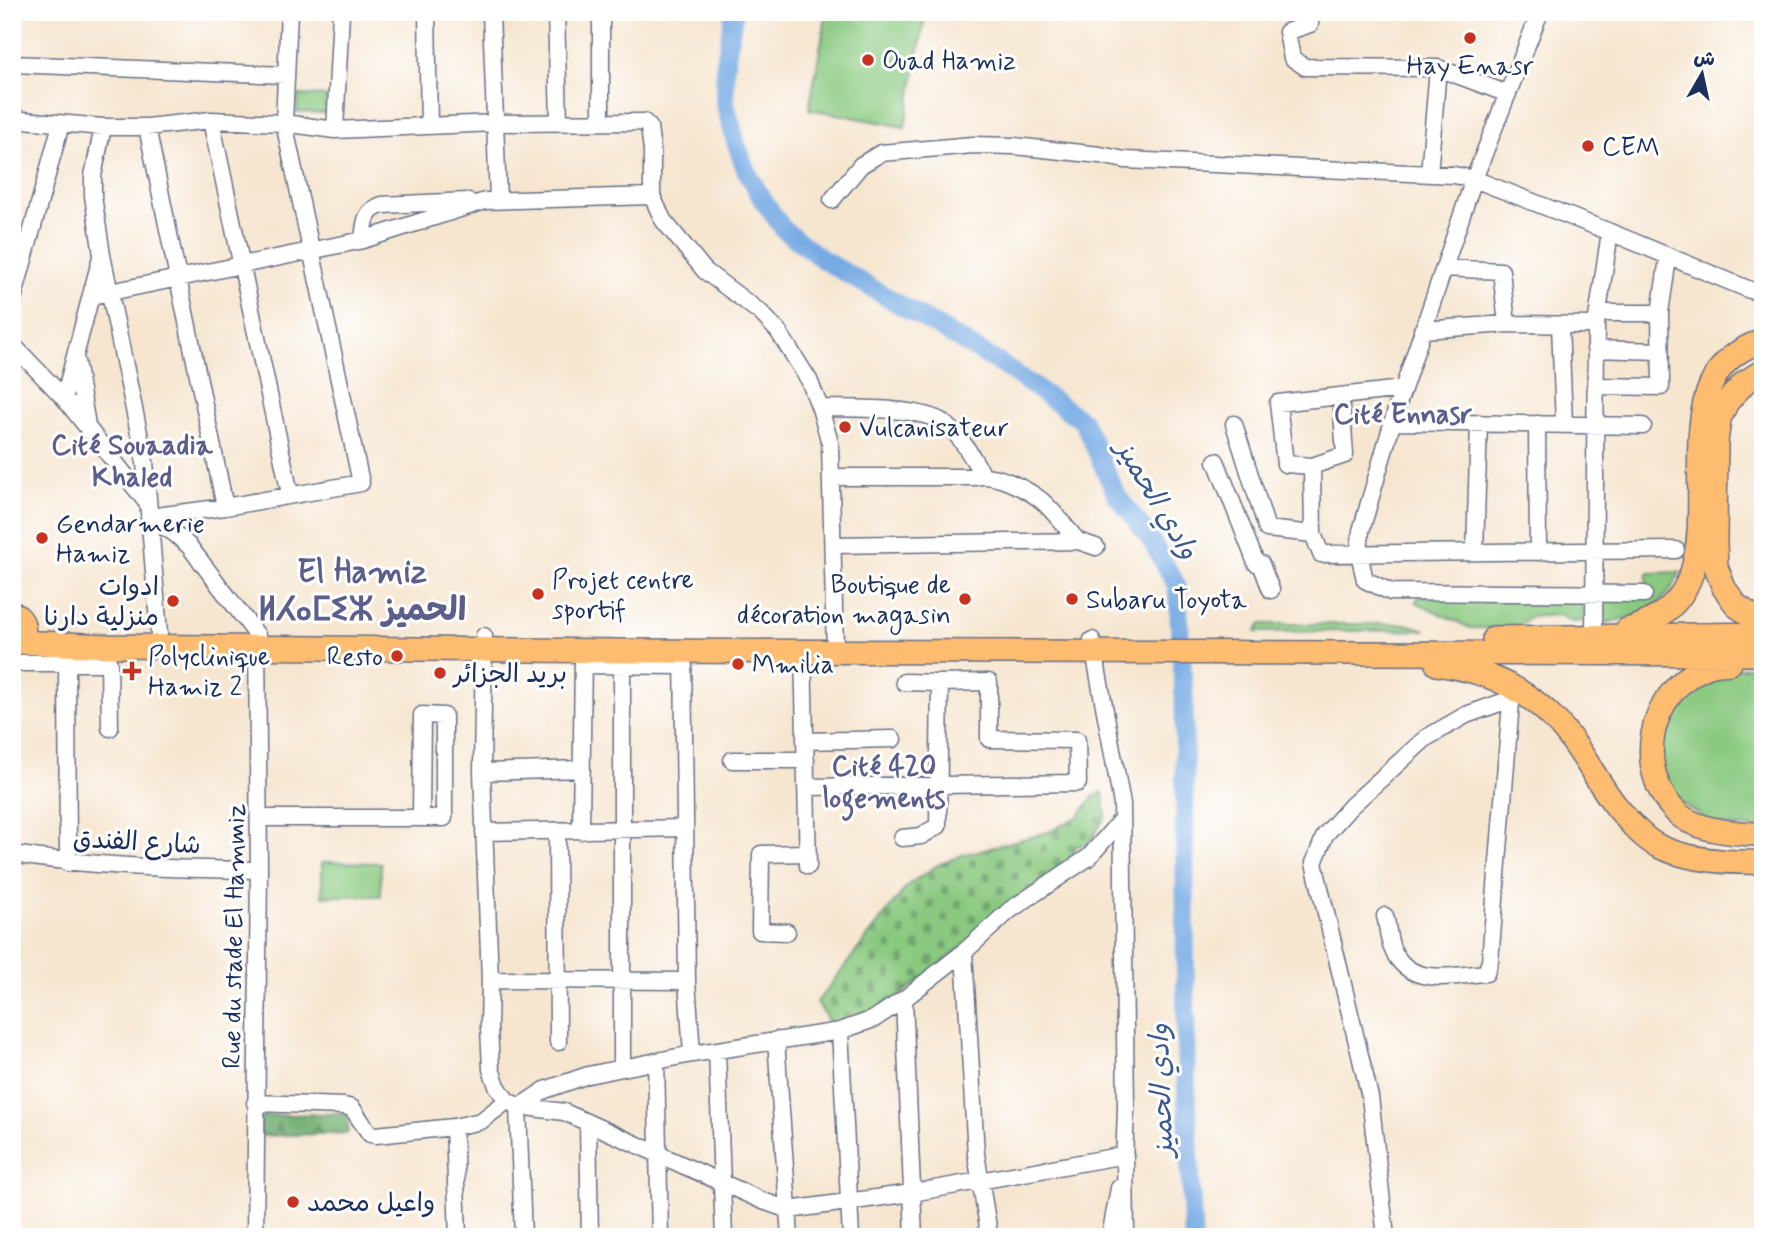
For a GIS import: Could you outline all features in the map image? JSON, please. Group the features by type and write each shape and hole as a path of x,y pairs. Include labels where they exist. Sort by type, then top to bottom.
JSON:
{"highway":[{"path":"1594,636 1638,627 1664,612 1680,597 1699,542 1700,450 1707,393 1718,370 1735,353 1763,341"},
{"path":"1763,372 1744,383 1727,402 1719,419 1716,443 1715,542 1716,567 1724,588 1737,606 1763,623"},
{"path":"19,632 109,646 257,641 1116,647 1763,634"},
{"path":"19,632 80,635 159,634 257,641"},
{"path":"484,642 583,658 684,658 803,650 835,645"},
{"path":"1243,646 1365,653 1763,654"},
{"path":"1365,653 1459,667 1499,679 1512,693 1536,701 1568,735 1634,827 1657,845 1680,854 1710,860 1763,862"},
{"path":"1763,659 1706,667 1683,680 1662,708 1652,729 1649,755 1662,794 1677,814 1719,831 1763,834"}],"street":[{"path":"148,511 225,507 360,483 284,123 289,12"},
{"path":"335,130 341,12"},
{"path":"427,12 429,125"},
{"path":"491,12 495,123 491,200"},
{"path":"556,12 559,122"},
{"path":"601,12 601,122"},
{"path":"1311,12 1310,24 1287,32 1292,58 1305,67 1438,68 1508,94"},
{"path":"1540,12 1474,180 1402,389 1361,531 1359,553 1365,580 1391,592 1644,594"},
{"path":"12,64 286,75"},
{"path":"1429,174 1438,68"},
{"path":"12,119 103,127 147,127 211,120 284,123 335,130 495,123 640,121 647,124 652,150 652,197 663,220 705,271 761,313 778,331 804,372 820,408 830,443 835,645"},
{"path":"211,120 290,494"},
{"path":"12,303 61,124"},
{"path":"103,127 93,176 93,196 102,255 145,463 159,634"},
{"path":"147,127 225,507"},
{"path":"832,200 861,165 881,153 973,145 1014,146 1125,160 1454,175 1474,180 1763,293"},
{"path":"363,240 367,213 382,205 652,197"},
{"path":"91,296 363,240 491,200"},
{"path":"1594,636 1595,349 1610,232"},
{"path":"64,398 102,255"},
{"path":"1595,386 1661,387 1660,313 1668,258"},
{"path":"1445,268 1501,271 1507,324"},
{"path":"1422,330 1507,324 1560,325 1660,313"},
{"path":"1560,325 1564,424"},
{"path":"12,344 88,427 148,511 189,546 257,641"},
{"path":"1595,349 1659,351"},
{"path":"75,357 88,427"},
{"path":"1341,397 1345,455 1312,466 1285,464 1278,403 1402,389"},
{"path":"820,408 918,412 943,422 959,439 983,475"},
{"path":"1392,422 1643,426"},
{"path":"1475,551 1479,423"},
{"path":"1234,424 1267,529 1313,534"},
{"path":"1536,424 1538,552"},
{"path":"1216,461 1256,563 1261,564 1271,590"},
{"path":"1312,466 1313,534 1321,554 1676,550"},
{"path":"831,477 983,475 1016,486 1041,500 1078,541"},
{"path":"1241,524 1262,514"},
{"path":"834,545 1078,541 1096,547"},
{"path":"19,632 67,663 109,663 110,728"},
{"name":"Rue du stade El Hammiz","path":"255,1237 259,870 257,641"},
{"path":"484,642 482,772 491,1069 497,1086 515,1104 564,1112 763,1201 789,1210 912,1193 1125,1155"},
{"path":"67,663 109,646"},
{"path":"1093,646 1122,804 1126,1237"},
{"path":"787,932 760,931 761,854 808,860 803,650"},
{"path":"581,831 583,658"},
{"path":"622,658 622,1068"},
{"path":"684,658 687,981 692,1054"},
{"path":"67,663 68,863"},
{"path":"806,787 1078,783 1077,740 989,739 989,682 904,682"},
{"path":"902,838 922,836 938,826 940,683"},
{"path":"1385,916 1392,949 1411,970 1430,977 1486,973 1490,961 1499,871 1512,693 1426,738 1351,806 1325,835 1314,863 1370,1097 1386,1237"},
{"path":"259,818 421,818 444,818 444,716 422,715 421,818"},
{"path":"805,741 893,739"},
{"path":"732,761 806,760"},
{"path":"482,772 582,769"},
{"path":"255,1103 352,1108 365,1129 376,1135 454,1127 481,1121 545,1090 588,1075 692,1054 840,1031 874,1019 904,999 964,952 1010,910 1089,857 1121,820"},
{"path":"484,832 685,828"},
{"path":"557,831 558,1042"},
{"name":"شارع الفندق","path":"12,854 68,863 160,869 259,870"},
{"path":"964,952 976,1154 988,1227 984,1237"},
{"path":"490,981 687,981"},
{"path":"904,999 914,1237"},
{"path":"840,1031 851,1237"},
{"path":"776,1040 790,1237"},
{"path":"718,1050 724,1237"},
{"path":"656,1061 660,1237"},
{"path":"515,1104 523,1237"},
{"path":"588,1123 590,1237"},
{"path":"454,1127 458,1237"},
{"path":"1110,1237 1125,1155"}],"green space":[{"name":"Ouad Hamiz","path":"827,12 926,12 905,127 809,109"},
{"path":"298,95 326,96 326,113 297,112"},
{"path":"1680,572 1666,595 1650,609 1617,620 1603,623 1599,620 1598,598 1646,596 1647,573"},
{"path":"1418,597 1583,600 1584,617 1581,621 1572,622 1559,615 1530,617 1518,628 1470,628 1416,602"},
{"path":"1261,624 1406,624 1426,630 1256,632"},
{"path":"1763,665 1763,829 1715,825 1678,801 1659,764 1667,714 1698,677"},
{"path":"1103,792 1106,816 1089,843 1074,847 1077,858 877,1013 832,1027 817,1002 908,885 938,865 963,855 1049,832 1078,817 1093,797"},
{"path":"322,862 381,863 381,896 322,896"},
{"path":"348,1113 348,1133 260,1136 260,1116"}],"waterway":[{"name":"وادي الحميز","path":"734,12 725,65 725,102 746,170 784,230 822,259 1001,364 1083,421 1116,494 1151,540 1177,586 1184,695 1186,1078 1193,1237"}],"place":[{"name":"Hay Enasr","path":"1470,38"},
{"name":"Ouad Hamiz","path":"868,60"},
{"name":"CEM","path":"1588,146"},
{"name":"Vulcanisateur","path":"845,427"},
{"name":"Gendarmerie Hamiz","path":"42,538"},
{"name":"Projet centre sportif","path":"538,594"},
{"name":"Boutique de décoration magasin","path":"965,599"},
{"name":"Subaru Toyota","path":"1072,599"},
{"name":"ادوات منزلية دارنا","path":"173,601"},
{"name":"Resto","path":"397,656"},
{"name":"Mmilia","path":"738,664"},
{"name":"Polyclinique Hamiz 2","path":"132,671"},
{"name":"بريد الجزائر","path":"440,673"},
{"name":"واعيل محمد","path":"293,1202"}],"district":[{"name":"Cité Ennasr","path":"1403,413"},
{"name":"Cité Souaadia Khaled","path":"132,460"},
{"name":"El Hamiz ⵍⵃⴰⵎⵉⵣ الحميز","path":"362,589"},
{"name":"Cité 420 logements","path":"884,781"}]}
